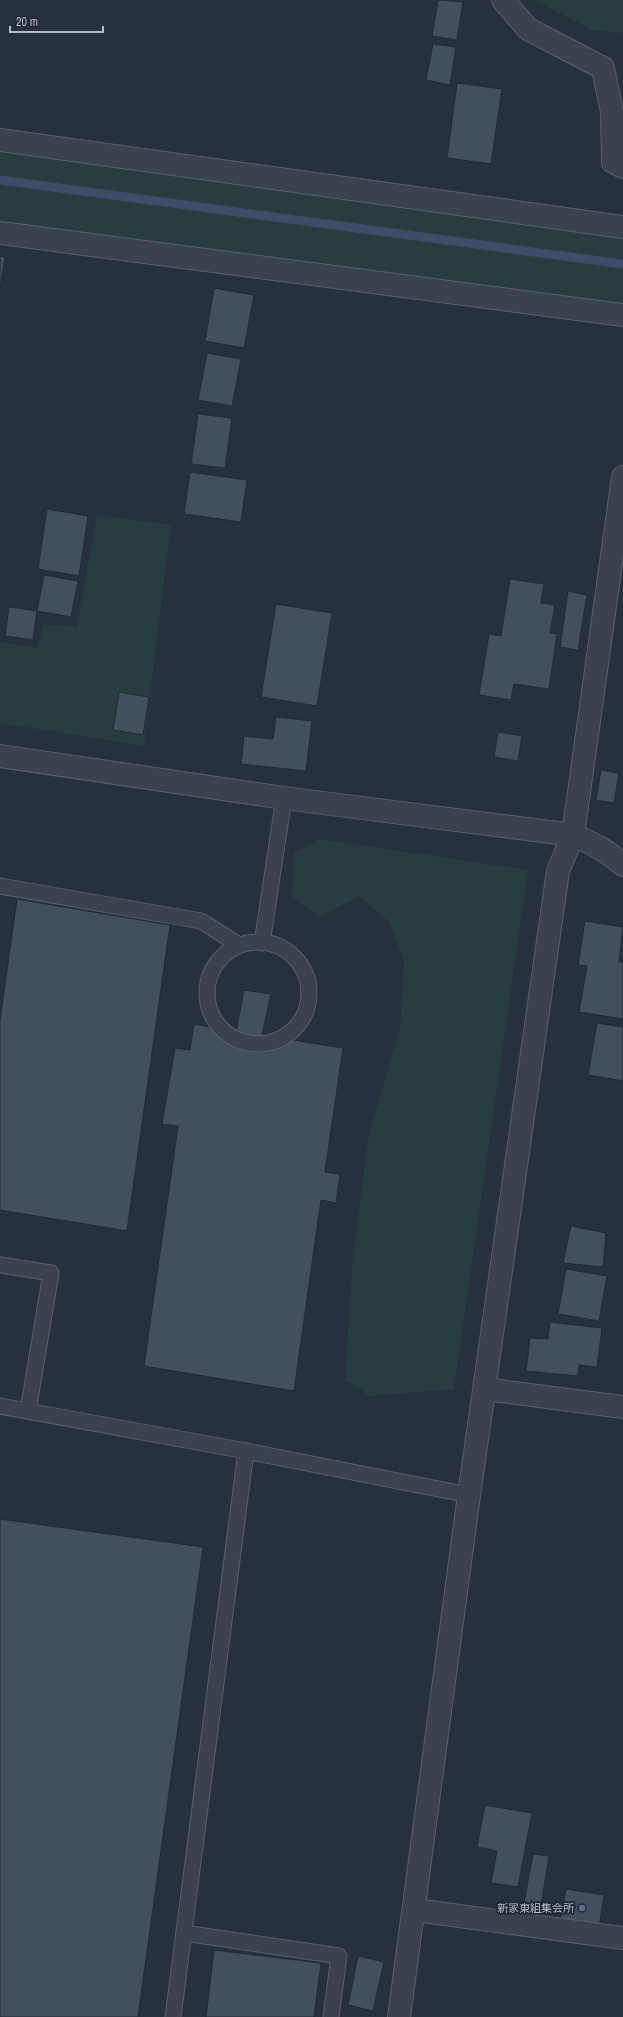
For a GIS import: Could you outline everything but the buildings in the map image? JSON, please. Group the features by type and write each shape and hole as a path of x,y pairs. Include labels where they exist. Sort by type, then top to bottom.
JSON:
{"street":[{"path":"504,0 528,29 603,68 612,112 613,162 623,167"},
{"path":"0,140 623,227"},
{"path":"0,233 623,315"},
{"path":"399,2017 468,1495 485,1389 558,871 573,835 623,477"},
{"path":"0,756 284,798 573,835 593,843 611,854 623,865"},
{"path":"485,1389 623,1407"},
{"path":"414,1910 623,1938"}],"lane":[{"path":"262,942 284,798"},
{"path":"0,886 201,921 239,945"},
{"path":"262,942 272,943 287,951 300,962 307,978 309,994 306,1011 297,1026 285,1036 269,1043 252,1044 236,1039 227,1033 213,1016 207,1000 207,984 213,968 224,954 239,945 262,942"},
{"path":"0,1265 51,1273 28,1411"},
{"path":"0,1406 246,1451 468,1495"},
{"path":"173,2017 246,1451"},
{"path":"184,1933 339,1956 330,2017"}],"green space":[{"path":"534,0 623,0 623,33 592,30"},
{"path":"0,140 623,227 623,305 0,229"},
{"path":"97,515 171,525 144,746 0,723 0,642 38,648 43,624 77,627"},
{"path":"319,839 528,870 454,1389 370,1396 345,1380 353,1255 369,1135 400,1028 404,959 389,922 359,896 320,917 292,896 294,853"}],"waterway":[{"path":"0,180 623,264"}],"place":[{"name":"新家東組集会所","path":"582,1908"}]}
